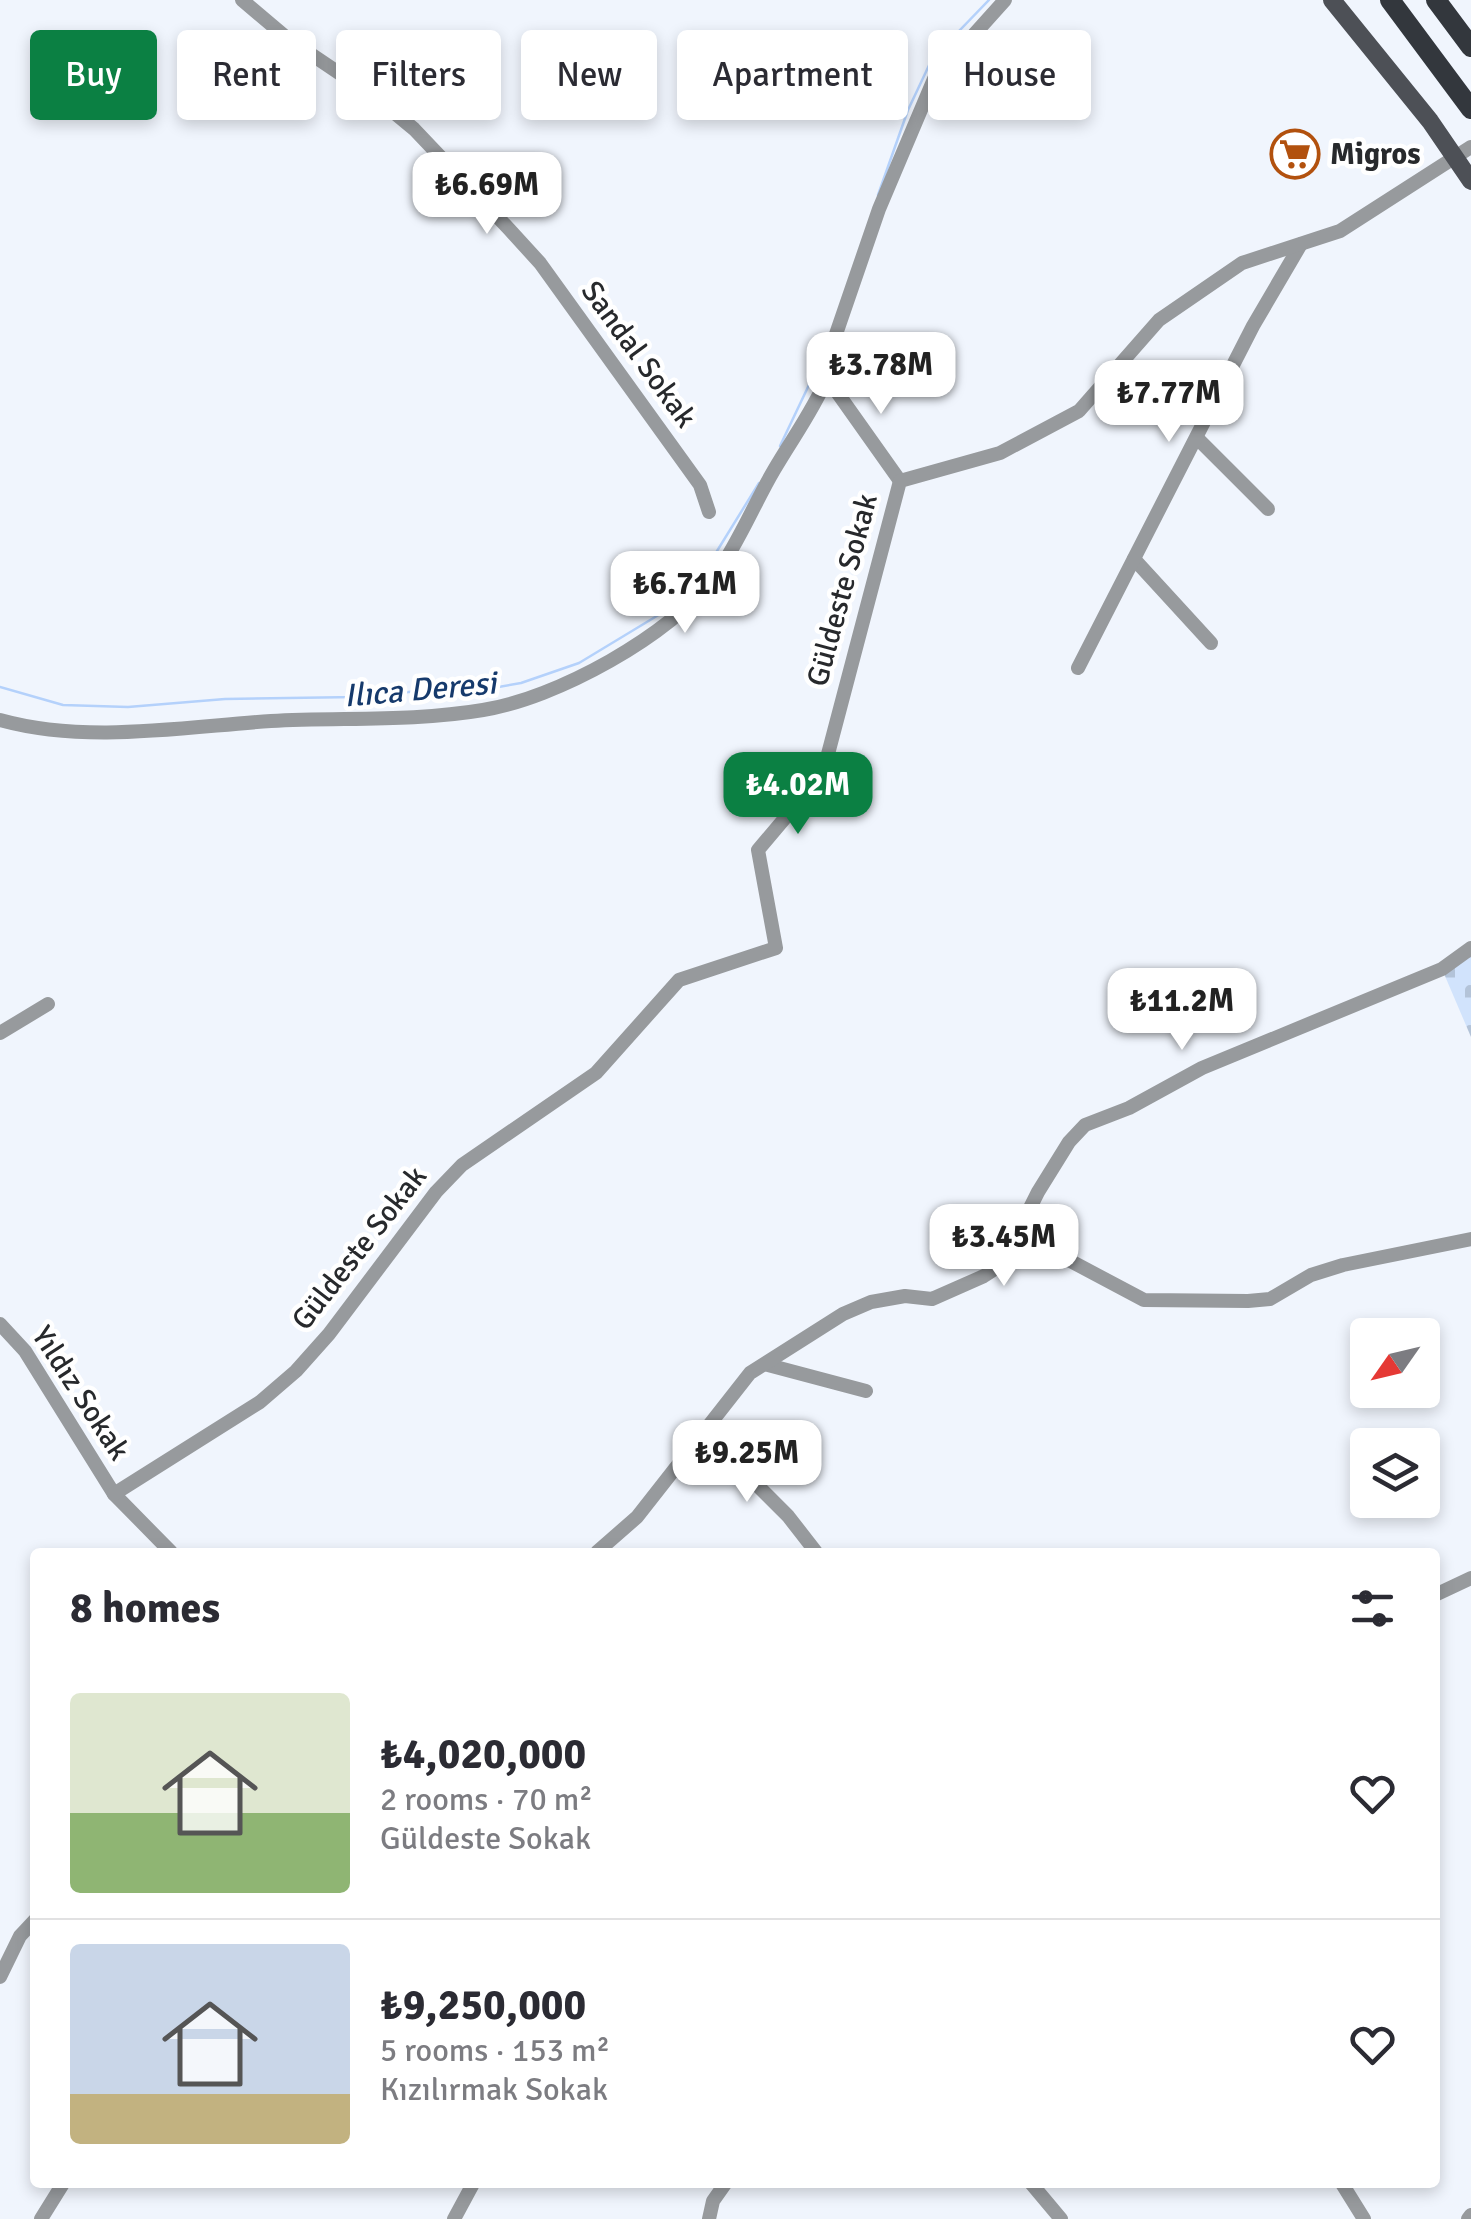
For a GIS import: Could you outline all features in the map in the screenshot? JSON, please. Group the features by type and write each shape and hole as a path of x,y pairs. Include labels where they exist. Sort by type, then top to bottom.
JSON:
{"highway":[{"path":"1390,0 1467,103"},
{"path":"1436,0 1471,46"}],"main road":[{"path":"1332,0 1464,153 1471,180"}],"street":[{"name":"Sandal Sokak","path":"242,0 287,38 379,100 414,129 509,229 540,263 700,485 709,512"},
{"path":"900,481 827,378 824,368 878,209 934,78 1005,0"},
{"name":"Güldeste Sokak","path":"114,1494 260,1402 296,1371 462,1164 596,1073 679,980 776,948 758,850 823,773 900,481 1000,454 1079,411 1159,320 1242,263 1340,232 1464,153"},
{"path":"1078,668 1254,326 1301,244"},
{"path":"0,720 31,729 70,732 295,720 403,720 486,710 545,692 628,649 682,611 715,576 827,378"},
{"path":"1196,438 1268,509"},
{"path":"1134,559 1211,643"},
{"path":"1471,948 1442,970 1202,1068 1130,1108 1085,1126 1069,1142 1026,1216 1024,1240 1144,1300 1190,1302 1270,1299 1312,1275 1344,1265 1471,1239"},
{"path":"0,1033 48,1004"},
{"path":"602,1548 637,1517 750,1373 843,1314 885,1297 932,1299 984,1276 1030,1246"},
{"name":"Yıldız Sokak","path":"0,1324 25,1351 114,1494 166,1548"},
{"path":"768,1364 866,1392"},
{"path":"704,1433 788,1516 813,1548"},
{"path":"1440,1593 1471,1578"},
{"path":"0,1977 20,1936 30,1925"},
{"path":"41,2219 60,2188"},
{"path":"454,2219 471,2188"},
{"path":"710,2219 713,2201 722,2188"},
{"path":"1035,2188 1062,2219"},
{"path":"1345,2188 1364,2219"}],"green space":[{"path":"1471,948 1471,1037 1442,969"}],"waterway":[{"name":"Ilıca Deresi","path":"878,195 908,110 932,59 989,0"},
{"name":"Ilıca Deresi","path":"780,446 817,368"},
{"name":"Ilıca Deresi","path":"0,687 63,705 128,707 225,699 481,690 521,683 579,663 675,605 696,585 759,483"}],"place":[{"name":"Migros","path":"1295,154"}]}
